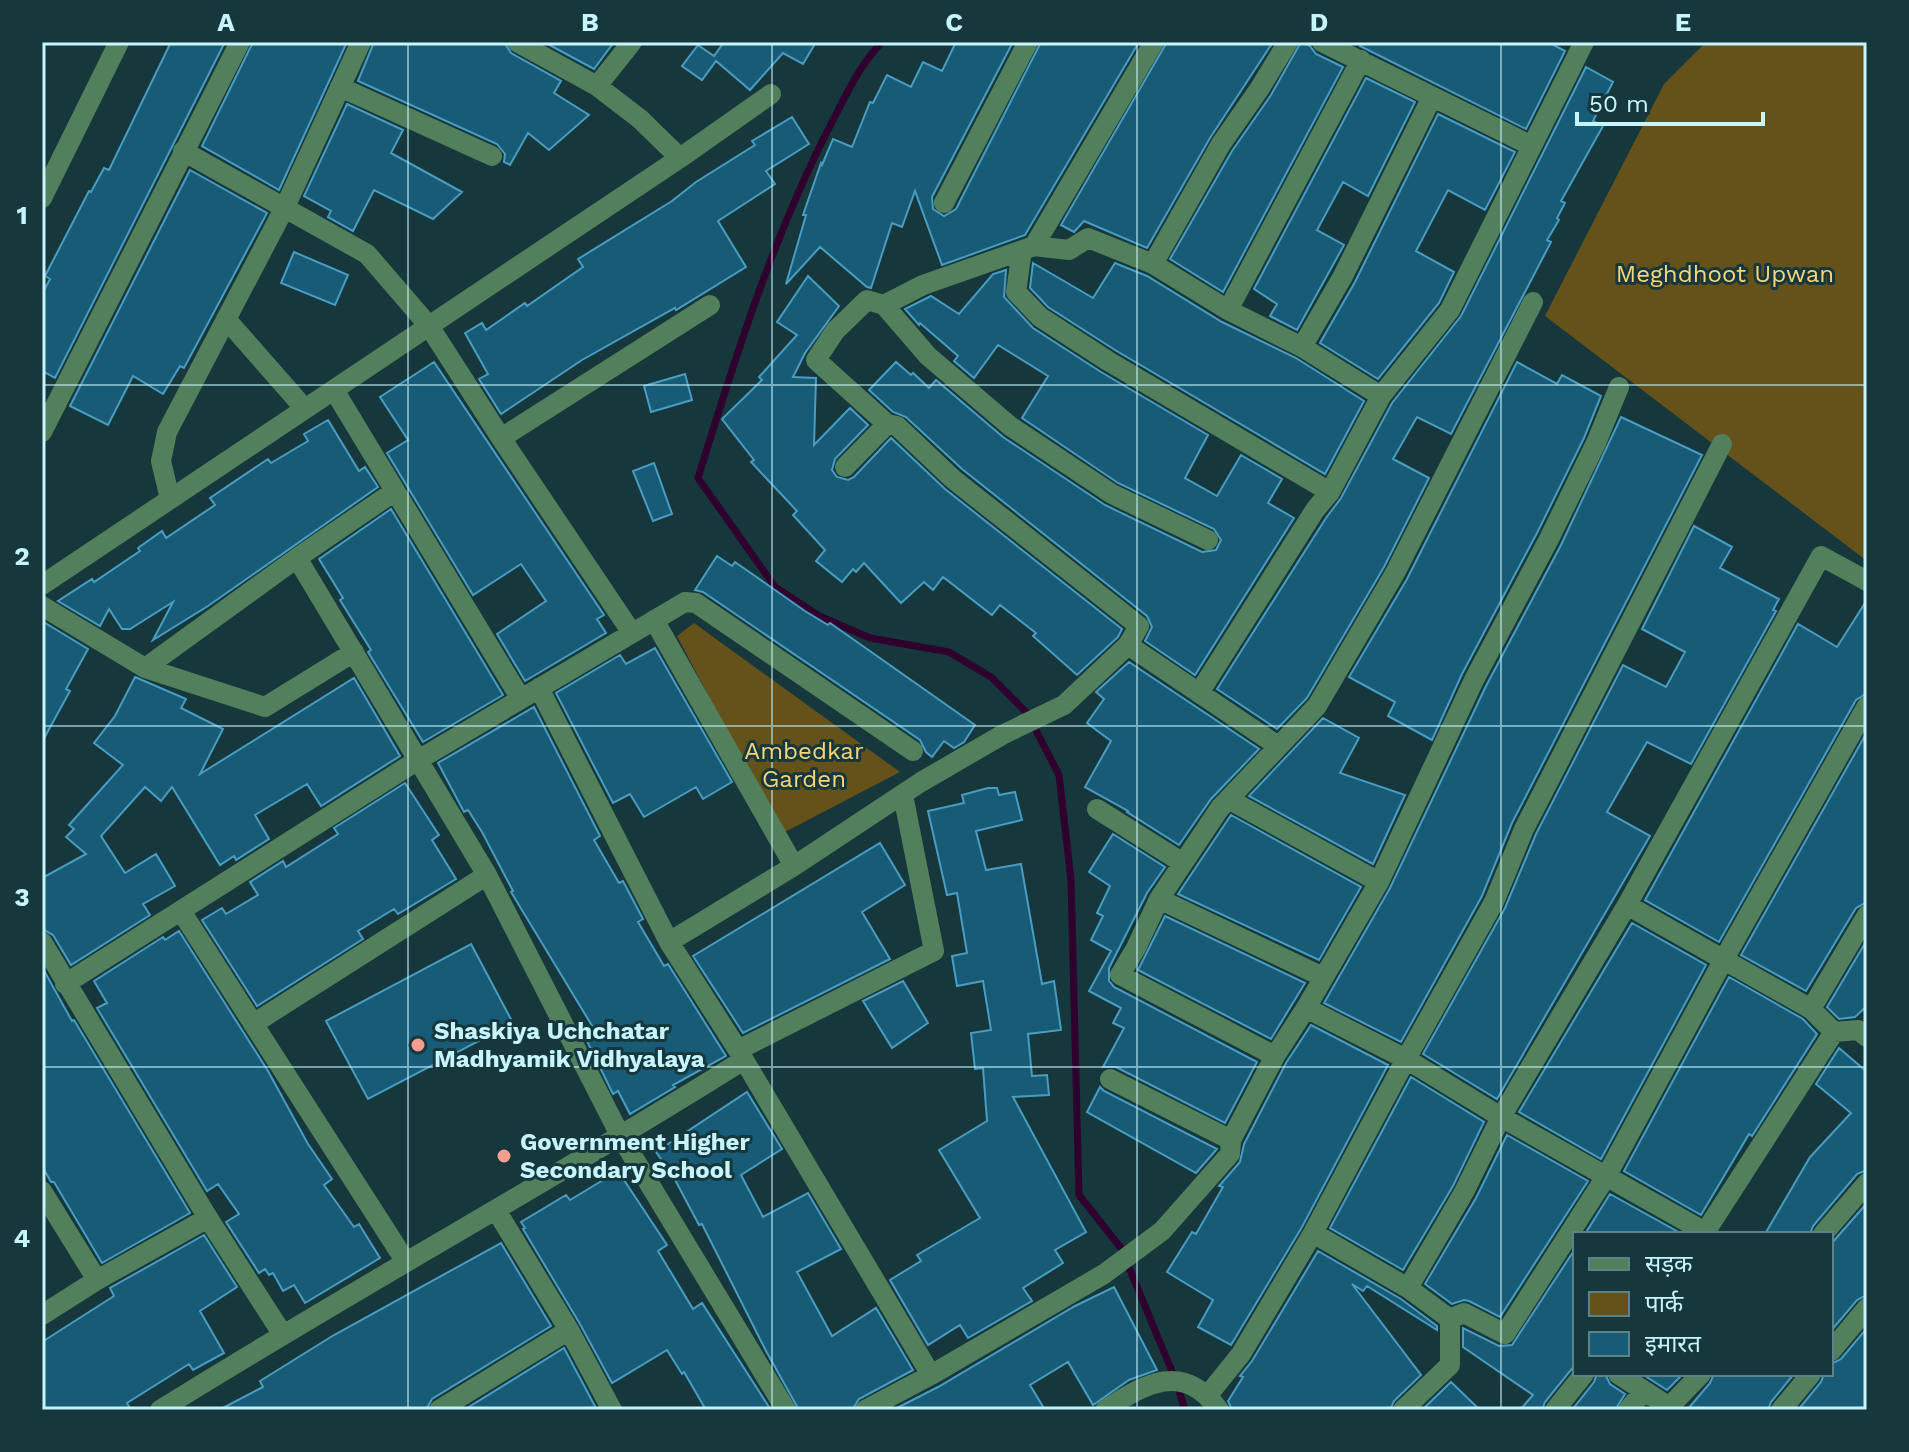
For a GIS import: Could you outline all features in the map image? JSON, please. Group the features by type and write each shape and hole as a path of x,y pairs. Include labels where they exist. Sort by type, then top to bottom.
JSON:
{"street":[{"path":"42,198 119,42"},
{"path":"42,432 240,42"},
{"path":"170,499 161,461 167,432 285,207 361,42"},
{"path":"517,42 597,86 640,119 680,158"},
{"path":"597,86 632,42"},
{"path":"944,203 1028,42"},
{"path":"1154,42 1028,248 1016,292 1040,317 1108,361 1330,492"},
{"path":"1153,264 1221,144 1288,42"},
{"path":"1322,42 1532,146"},
{"path":"1199,693 1315,510 1330,492 1381,396 1450,310 1584,42"},
{"path":"1228,310 1361,60"},
{"path":"340,87 492,156"},
{"path":"42,585 771,94"},
{"path":"1302,347 1343,276 1432,97"},
{"path":"183,151 367,254 429,326 632,633"},
{"path":"884,305 923,285 1028,248 1069,250 1088,238 1153,264 1228,310 1302,347 1381,396"},
{"path":"669,942 1002,735 1064,705 1128,645 1139,626 953,479 897,426 887,424 816,360 835,331 867,300 884,305 928,356 1010,426 1112,494 1208,540"},
{"path":"1275,1056 1120,975 1159,899 1220,808 1317,706 1395,573 1533,302"},
{"path":"501,438 710,305"},
{"path":"226,319 305,409"},
{"path":"865,1410 1104,1274 1162,1231 1230,1154 1231,1140 1275,1056 1379,882 1474,680 1596,443 1619,387"},
{"path":"334,390 395,491 530,694 669,942 931,1375"},
{"path":"845,467 887,424"},
{"path":"1105,1410 1139,1387 1173,1379 1214,1403 1313,1233 1494,902 1524,829 1722,444"},
{"path":"145,668 395,491"},
{"path":"1408,1288 1464,1192 1501,1117 1627,905 1821,556 1867,581"},
{"path":"297,558 487,875 621,1137 786,1410"},
{"path":"65,984 418,760 685,602 696,603 913,751"},
{"path":"42,606 145,668 265,707 354,652"},
{"path":"654,620 794,866"},
{"path":"1128,645 1278,746"},
{"path":"1450,1319 1464,1313 1505,1334 1607,1175 1724,959 1867,706"},
{"path":"160,1410 621,1137 740,1056 934,951 903,795"},
{"path":"1230,800 1379,882"},
{"path":"1097,809 1183,863"},
{"path":"253,1024 487,875"},
{"path":"1159,899 1323,977"},
{"path":"1627,905 1811,1009 1834,1032 1858,1030 1867,1037"},
{"path":"181,911 406,1262"},
{"path":"1811,1009 1867,915"},
{"path":"42,942 208,1218 283,1335"},
{"path":"1306,1008 1406,1059 1702,1232"},
{"path":"1705,1232 1834,1032"},
{"path":"1110,1079 1231,1140"},
{"path":"1825,1232 1867,1183"},
{"path":"42,1191 97,1280"},
{"path":"496,1210 569,1330 612,1410"},
{"path":"42,1315 97,1280 208,1218"},
{"path":"1313,1233 1408,1288 1450,1319"},
{"path":"1833,1349 1867,1308"},
{"path":"1403,1410 1450,1365 1450,1319"},
{"path":"439,1410 569,1330"},
{"path":"1555,1410 1582,1376"},
{"path":"1621,1376 1672,1408 1699,1376"},
{"path":"1781,1410 1809,1376"},
{"path":"1628,1410 1643,1392"}],"green space":[{"name":"Meghdhoot Upwan","path":"1706,42 1867,42 1867,561 1545,316 1664,84"},
{"name":"Ambedkar Garden","path":"694,623 900,772 781,834 677,636"}],"building":[{"path":"171,42 225,42 55,378 42,371 42,294 50,279 45,276 89,191 104,168 109,170"},
{"path":"253,42 347,42 279,190 202,146"},
{"path":"374,42 504,42 511,53 561,81 554,93 589,115 549,150 528,133 510,165 504,162 505,154 497,144 358,81"},
{"path":"544,42 614,42 594,69"},
{"path":"724,42 816,42 803,64 783,53 750,90 716,61 702,80 682,66 698,45 714,56"},
{"path":"956,42 1013,42 932,197 933,209 944,216 956,209 1041,42 1139,42 1025,235 942,265 915,191 902,227 892,223 871,288 820,247 786,284 806,215 803,215 833,139 852,147 870,102 873,103 887,75 911,87 923,62 942,71"},
{"path":"1167,42 1273,42 1210,138 1147,248 1084,221 1074,232 1061,225"},
{"path":"1301,42 1310,46 1316,54 1343,67 1223,292 1170,259 1232,151 1271,95"},
{"path":"1362,42 1548,42 1565,51 1526,129 1360,46"},
{"path":"1586,67 1613,82 1593,121 1603,126 1561,201 1565,203 1557,218 1559,220 1547,240 1551,242 1451,434 1417,417 1393,459 1429,478 1384,567 1307,698 1277,729 1217,689 1341,498 1392,403 1461,316"},
{"path":"1366,78 1415,102 1368,196 1343,182 1317,230 1344,245 1297,330 1270,316 1277,304 1254,289"},
{"path":"347,104 403,130 391,153 462,192 433,219 374,190 353,231 328,217 331,211 304,196"},
{"path":"1438,114 1515,152 1485,210 1448,190 1416,251 1454,272 1439,303 1378,379 1320,343 1355,282"},
{"path":"792,117 809,144 766,171 775,184 718,221 746,267 676,310 582,360 501,414 479,379 488,374 465,333 482,323 486,330 525,303 527,306 583,267 578,259 672,201 755,145 752,141"},
{"path":"190,170 267,213 184,368 180,366 163,394 133,376 108,425 70,406"},
{"path":"294,252 348,275 335,305 281,283"},
{"path":"1033,263 1093,298 1115,263 1147,276 1222,322 1296,358 1364,401 1325,474 1048,307 1030,288"},
{"path":"1006,270 1004,297 1033,328 1208,435 1185,478 1217,496 1241,455 1282,479 1268,503 1294,518 1195,675 1145,641 1152,627 1147,616 962,469 906,417 893,412 869,390 896,362 929,388 936,380 1003,437 1105,505 1202,552 1216,550 1221,540 1214,529 1118,483 1022,418 1048,376 998,345 974,378 954,361 958,356 919,325 905,309 931,296 959,314 993,274"},
{"path":"808,276 839,306 805,353 793,377 816,378 814,445 850,408 868,425 835,459 832,470 837,477 848,480 854,477 891,438 945,489 1122,629 1118,637 1077,675 1033,636 1036,633 1000,605 992,615 943,577 933,590 924,582 901,603 864,563 856,572 853,569 842,582 816,561 825,550 793,515 797,511 751,462 754,460 722,419 762,380 759,377 797,335 777,322"},
{"path":"434,362 604,615 597,619 606,633 525,681 497,634 546,601 521,564 473,595 387,453 408,440 380,397"},
{"path":"1517,362 1557,384 1562,375 1601,396 1584,438 1462,674 1432,740 1388,716 1395,702 1349,677 1407,579"},
{"path":"685,374 692,400 651,412 644,386"},
{"path":"1621,417 1702,455 1512,823 1482,896 1401,1042 1324,1003 1390,888 1486,686 1561,545"},
{"path":"328,420 359,471 365,467 378,487 208,606 153,640 173,602 130,629 122,629 109,609 100,626 58,601 92,579 94,582 140,551 138,548 162,531 166,538 215,505 210,498 268,459 271,463 308,441 304,434"},
{"path":"654,463 672,514 653,521 633,471"},
{"path":"391,509 503,695 423,742 368,652 371,650 319,559"},
{"path":"1694,526 1732,547 1720,568 1779,599 1773,610 1776,611 1691,764 1647,742 1607,812 1650,836 1497,1099 1423,1054 1505,908 1536,834 1623,665 1666,687 1685,652 1642,629"},
{"path":"717,556 732,566 735,562 805,611 828,625 830,623 975,725 964,742 954,748 944,741 932,757 920,740 703,592 695,590"},
{"path":"1867,600 1867,693 1856,700 1719,942 1645,900 1798,624 1837,647"},
{"path":"42,621 88,649 66,689 70,691 42,742"},
{"path":"655,648 732,782 703,799 696,787 644,817 630,794 613,803 556,693 620,655 626,664"},
{"path":"1129,662 1259,749 1211,799 1179,845 1085,787 1111,741 1087,723 1104,699 1096,692"},
{"path":"135,677 186,699 181,708 223,729 200,774 354,678 400,756 321,806 307,784 255,815 269,839 236,860 234,856 220,865 172,787 161,801 145,787 101,836 125,873 156,854 175,886 143,904 150,915 71,965 53,935 42,929 42,878 86,854 66,837 74,829 69,825 123,765 94,743 115,716"},
{"path":"534,707 600,836 594,840 619,883 623,881 643,919 638,922 664,966 668,964 726,1056 673,1085 675,1087 630,1114 618,1091 613,1094 584,1035 594,1029 511,892 482,832 468,810 464,812 438,763"},
{"path":"1323,718 1359,738 1340,773 1405,795 1373,864 1249,796"},
{"path":"1867,732 1867,902 1856,908 1806,991 1741,955"},
{"path":"405,783 439,835 432,840 456,879 398,914 394,909 358,931 363,939 257,1006 202,920 222,908 226,914 258,895 250,882 283,861 286,867 338,834 334,828"},
{"path":"997,788 999,795 1015,792 1022,820 976,831 986,870 1021,864 1042,984 1054,981 1061,1030 1028,1034 1032,1076 1047,1075 1049,1095 1013,1097 1086,1232 1055,1250 1063,1263 1023,1288 1032,1301 968,1338 960,1325 928,1345 890,1280 921,1261 917,1255 980,1218 939,1150 987,1121 983,1068 975,1069 971,1033 991,1030 983,981 957,986 952,956 967,953 957,893 947,895 928,811 964,803 962,795"},
{"path":"1231,815 1361,887 1319,960 1178,894"},
{"path":"1113,834 1165,867 1147,893 1109,968 1109,981 1114,987 1257,1062 1225,1123 1116,1067 1103,1067 1124,1028 1113,1023 1121,1008 1089,991 1111,951 1091,940 1103,916 1097,913 1110,886 1089,872"},
{"path":"880,843 905,885 862,912 890,959 743,1033 693,956"},
{"path":"1165,916 1305,983 1271,1039 1138,970"},
{"path":"1632,923 1706,965 1601,1159 1519,1112"},
{"path":"179,931 332,1179 324,1185 354,1227 359,1224 380,1258 305,1303 294,1285 283,1291 273,1273 269,1275 265,1269 259,1273 226,1222 239,1214 218,1184 207,1191 97,1008 107,1003 94,981 163,937 165,940"},
{"path":"1867,940 1867,1006 1855,1017 1839,1019 1827,1007"},
{"path":"471,944 513,1023 368,1099 326,1021"},
{"path":"42,967 190,1213 102,1263 42,1166"},
{"path":"1729,977 1803,1019 1817,1034 1752,1136 1749,1134 1701,1215 1624,1171"},
{"path":"903,981 928,1023 892,1048 863,1001"},
{"path":"1311,1025 1388,1065 1302,1227 1231,1345 1198,1327 1213,1300 1167,1272 1192,1232 1196,1234 1223,1187 1219,1186 1240,1162 1244,1144 1286,1063"},
{"path":"1839,1048 1867,1072 1867,1170 1857,1174 1811,1232 1766,1232 1810,1157 1851,1113 1816,1084"},
{"path":"1411,1077 1484,1122 1453,1186 1403,1270 1330,1228"},
{"path":"1100,1087 1217,1149 1196,1173 1087,1112"},
{"path":"747,1092 782,1149 741,1175 763,1217 808,1193 841,1249 797,1272 832,1336 876,1308 913,1370 859,1399 852,1410 799,1410 702,1224 699,1225 673,1176 656,1152"},
{"path":"1507,1135 1588,1181 1500,1317 1469,1301 1452,1304 1425,1284 1476,1198"},
{"path":"618,1171 667,1245 658,1251 693,1309 702,1303 771,1410 706,1410 667,1350 612,1383 521,1222 566,1195 570,1200"},
{"path":"1610,1194 1678,1232 1586,1232"},
{"path":"1867,1203 1867,1295 1857,1300 1833,1329 1833,1242"},
{"path":"204,1235 237,1287 200,1311 224,1353 193,1370 189,1364 127,1403 131,1410 42,1410 42,1342 114,1296 110,1288"},
{"path":"501,1243 551,1326 432,1399 426,1410 219,1410 263,1387 260,1381 334,1335"},
{"path":"1318,1251 1401,1299 1437,1326 1437,1330 1367,1286 1363,1291 1352,1284 1421,1375 1394,1401 1390,1410 1232,1410 1228,1401 1243,1377 1240,1376"},
{"path":"1573,1252 1573,1367 1542,1410 1520,1410 1533,1395 1463,1347 1463,1328 1499,1346 1512,1345"},
{"path":"1114,1287 1157,1370 1129,1380 1093,1405 1068,1362 1030,1385 1045,1410 893,1410 1075,1306"},
{"path":"1867,1328 1867,1410 1798,1410 1823,1376 1833,1376 1833,1363 1841,1359"},
{"path":"564,1348 597,1410 464,1410"},
{"path":"1596,1376 1606,1376 1610,1384 1625,1394 1615,1410 1572,1410"},
{"path":"1645,1376 1681,1376 1667,1390"},
{"path":"1713,1376 1792,1376 1768,1410 1687,1410"},
{"path":"1451,1382 1480,1410 1422,1410"}],"waterway":[{"path":"882,42 866,61 848,92 791,210 741,343 698,478 775,587 819,616 870,638 949,652 991,677 1027,713 1059,775 1071,880 1079,1195 1121,1248 1185,1410"}],"place":[{"name":"Shaskiya Uchchatar Madhyamik Vidhyalaya","path":"418,1045"},
{"name":"Government Higher Secondary School","path":"504,1156"}]}
